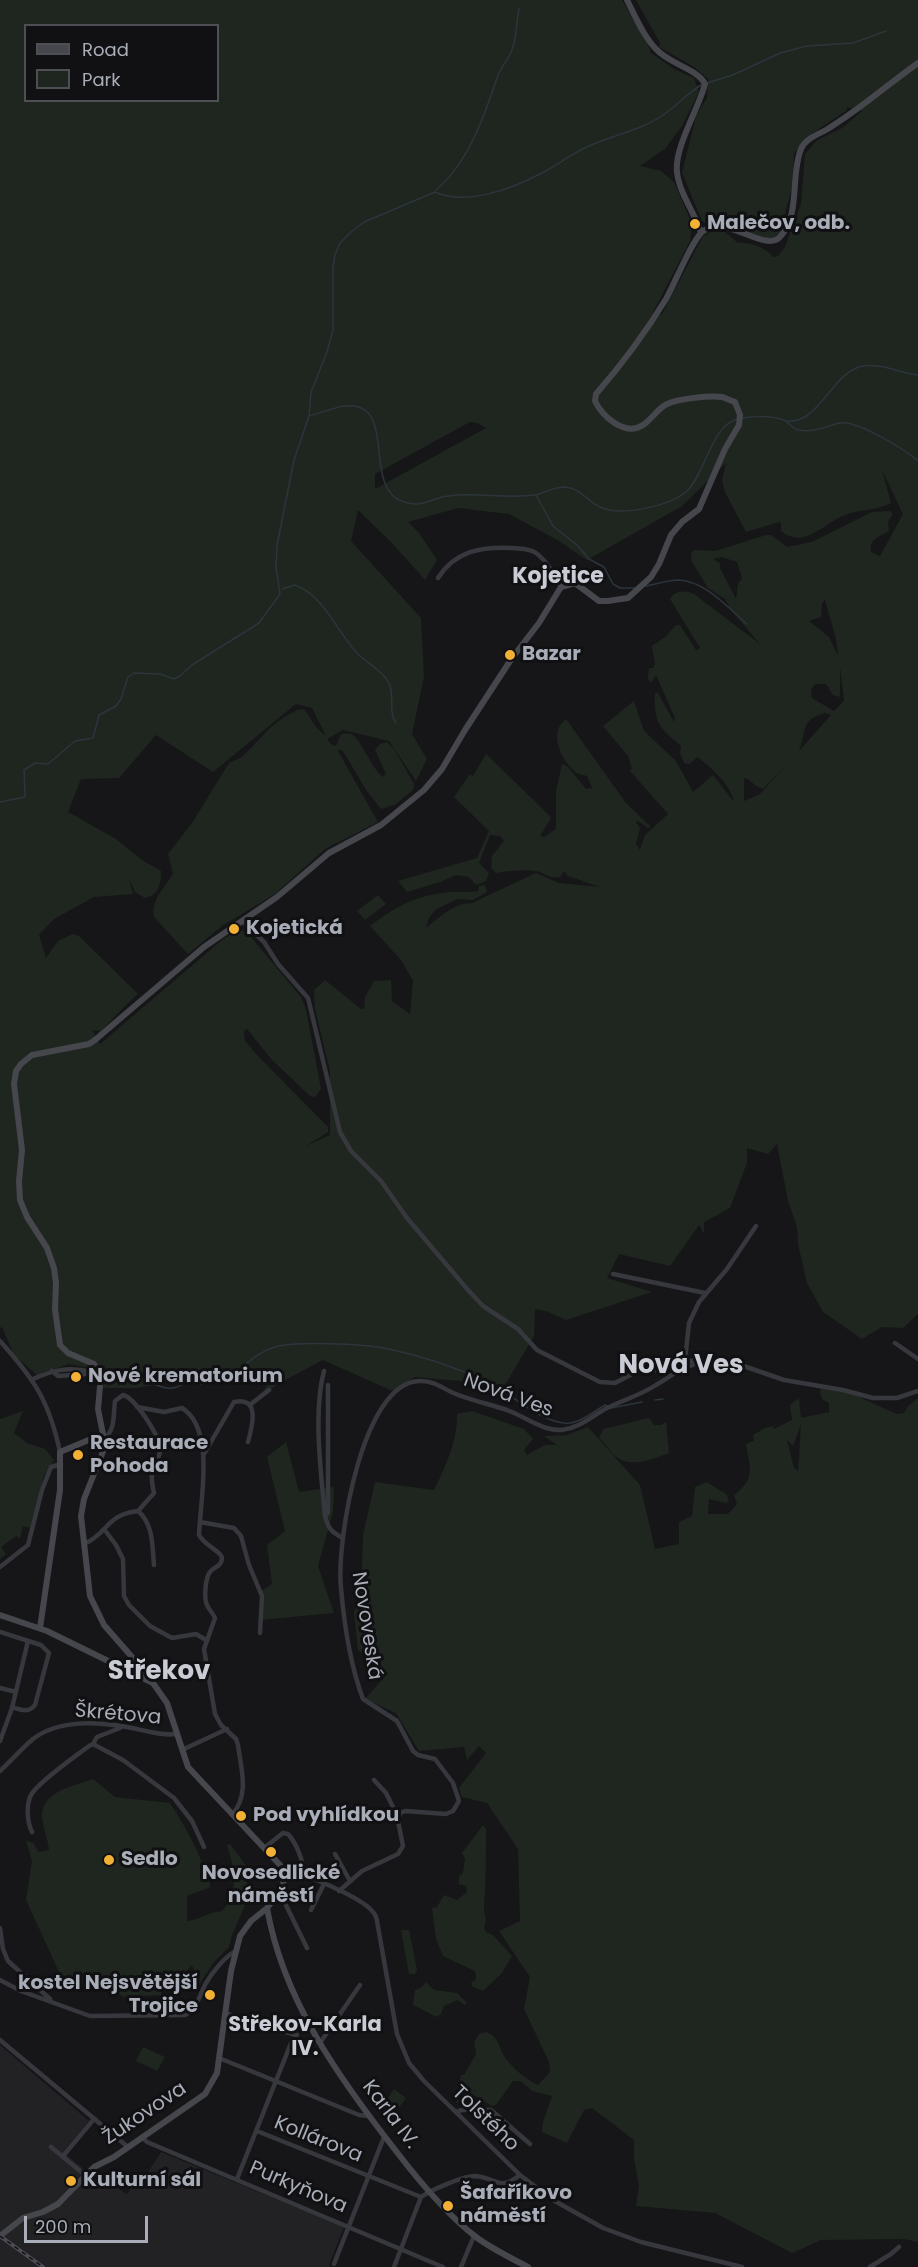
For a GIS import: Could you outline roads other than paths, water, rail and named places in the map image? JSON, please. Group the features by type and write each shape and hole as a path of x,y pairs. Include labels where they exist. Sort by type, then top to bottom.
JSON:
{"street":[{"path":"627,0 655,49 678,66 695,72 705,84 691,119 676,170 701,233"},
{"path":"311,1910 324,1884 302,1874 284,1870 188,1767 167,1703 98,1616 88,1586 81,1516 84,1499 104,1449 98,1409 100,1373 94,1364 68,1353 60,1345 55,1309 54,1268 47,1248 27,1217 20,1200 22,1150 14,1084 16,1071 32,1055 88,1044 95,1040 204,946 277,897 329,853 381,825 424,790 442,769 506,667 539,623 561,587 574,583 599,601 608,601 628,598 651,577 671,535 699,508 725,448 739,425 740,414 735,402 723,397 675,401 663,406 643,426 634,429 614,422 600,410 595,401 596,394 628,358 643,336 675,283 701,233 712,226 723,225 764,240 775,241 780,237 791,214 801,149 806,142 840,121 918,63"},
{"path":"438,578 446,564 470,551 493,548 524,549 534,551 544,560 561,587"},
{"name":"Nová Ves","path":"242,921 264,942 278,963 308,998 340,1132 351,1150 381,1181 406,1218 468,1290 490,1310 518,1329 537,1350 600,1382 609,1383 622,1381 636,1372 655,1370 685,1360 732,1362 784,1380 843,1390 873,1398 897,1398 918,1391"},
{"path":"685,1360 689,1323 699,1302 727,1269 756,1226"},
{"path":"614,1274 705,1293"},
{"path":"0,1341 33,1379 50,1414 60,1452 60,1490 40,1628"},
{"path":"896,1343 918,1359"},
{"name":"Nová Ves","path":"436,1383 451,1392 508,1410 545,1428 561,1430 582,1424 604,1410 657,1385 684,1367 700,1362"},
{"path":"33,1379 52,1371 70,1368 100,1373"},
{"path":"324,1371 321,1383 320,1419 321,1476 325,1515 332,1533 343,1538"},
{"name":"Novoveská","path":"398,1818 400,1813 405,1811 446,1814 453,1811 459,1800 458,1794 453,1782 435,1759 418,1755 413,1751 397,1721 363,1699 353,1663 341,1587 343,1538 352,1483 376,1416 392,1395 410,1382 436,1383"},
{"path":"325,1515 328,1513 328,1385"},
{"path":"251,1404 269,1390"},
{"path":"60,1452 92,1438 108,1435 115,1418 114,1406 117,1398 127,1396 154,1432 160,1446 160,1454 152,1475 154,1493 138,1511 114,1518 93,1540 83,1544"},
{"path":"204,1454 234,1402 244,1401 251,1404"},
{"path":"248,1442 254,1417 251,1404"},
{"path":"137,1407 164,1412 175,1408 186,1411 197,1427 204,1454 200,1535 202,1541 220,1552 222,1558 221,1563 209,1572 207,1577 206,1603 215,1618 206,1640 205,1654 215,1714 236,1739 238,1745 244,1790 237,1809 232,1815"},
{"path":"0,1567 28,1545 42,1490 51,1467 61,1464"},
{"path":"138,1511 144,1516 151,1529 154,1566"},
{"path":"200,1522 234,1528 241,1536 249,1565 262,1596 260,1633"},
{"path":"104,1529 123,1559 124,1596 129,1605 150,1626 172,1638 196,1634 206,1640"},
{"path":"0,1616 40,1628 153,1683"},
{"path":"0,1632 45,1647 49,1653 35,1705 26,1711 12,1707"},
{"path":"0,1742 12,1707 28,1641"},
{"path":"0,1688 16,1692"},
{"name":"Škrétova","path":"0,1771 33,1740 57,1727 79,1724 177,1734"},
{"path":"32,1832 29,1826 28,1805 32,1793 93,1744 97,1737 123,1727"},
{"path":"182,1750 227,1730"},
{"path":"93,1744 123,1760 174,1798 192,1821 204,1847"},
{"path":"339,1891 362,1871 398,1854 403,1843 398,1818 386,1792 374,1780"},
{"path":"264,1848 283,1833 291,1837 304,1870 302,1874"},
{"path":"335,1854 350,1881"},
{"path":"267,1908 280,1893 284,1883 284,1870"},
{"name":"Tolstého","path":"324,1884 364,1904 374,1913 400,2044 409,2063 520,2175 553,2200 621,2235 742,2267"},
{"path":"280,1893 307,1948"},
{"name":"Žukovova","path":"0,2236 23,2218 43,2212 58,2204 94,2167 128,2147 205,2094 217,2073 231,1971 240,1936 251,1921 267,1908"},
{"name":"Karla IV.","path":"267,1908 279,1960 310,2028 368,2116 429,2192 474,2236 528,2267"},
{"path":"0,1928 3,1949 8,1961 54,2002"},
{"path":"0,1980 21,1991 90,2016 185,2015 192,2011 206,1983 230,1954 236,1951"},
{"path":"320,2043 360,1985"},
{"path":"225,2013 297,2035 291,2043 237,2179"},
{"path":"0,2040 128,2147"},
{"path":"219,2058 359,2115 368,2116"},
{"path":"456,2112 491,2110 530,2144"},
{"path":"63,2156 94,2119"},
{"name":"Kollárova","path":"256,2131 368,2176"},
{"name":"Purkyňova","path":"142,2137 147,2142 443,2267"},
{"path":"333,2264 384,2137"},
{"path":"51,2147 86,2175"},
{"path":"394,2267 421,2198 429,2192 473,2176 509,2184 520,2175"},
{"path":"368,2176 421,2198"},
{"path":"462,2267 474,2236"},
{"path":"870,2267 899,2247"}],"waterway":[{"path":"436,190 457,167 474,138 498,74 512,50 519,9"},
{"path":"707,83 733,75 780,53 807,46 853,43 886,31"},
{"path":"309,415 311,392 333,330 335,255 340,243 351,232 364,222 435,192 447,196 474,196 502,190 528,180 587,147 654,120 703,84"},
{"path":"786,421 798,420 808,415 842,378 852,370 863,366 877,366 918,375"},
{"path":"0,802 25,797 24,770 35,763 48,764 75,741 93,738 99,715 116,706 121,699 128,677 134,673 160,674 174,679 259,623 280,594 276,567 277,545 294,460 309,416 344,406 361,408 371,416 376,430 384,481 391,494 404,502 417,504 459,495 534,495 565,487 579,492 600,507 620,511 657,505 687,491 699,473 715,439 729,423 738,419"},
{"path":"743,418 774,417 804,431 848,423 880,436 918,461"},
{"path":"536,495 553,526 578,546 589,559 604,567 613,584 620,588 635,588"},
{"path":"646,586 675,580 698,585 716,596 747,624"},
{"path":"282,589 295,585 315,598 350,645 386,679 391,688 392,714 396,723"},
{"path":"104,1374 139,1377 158,1386 172,1388 186,1382 199,1384 218,1381 266,1350 275,1347 298,1344 345,1344 384,1348 450,1366 488,1382 534,1412 554,1421 575,1422 607,1406"},
{"path":"655,1400 663,1399"},
{"path":"611,1408 642,1402"}],"railway":[{"path":"0,2236 43,2267"}],"place":[{"name":"Malečov, odb.","path":"695,224"},
{"name":"Bazar","path":"510,655"},
{"name":"Kojetická","path":"234,929"},
{"name":"Nové krematorium","path":"76,1377"},
{"name":"Restaurace Pohoda","path":"78,1455"},
{"name":"Pod vyhlídkou","path":"241,1816"},
{"name":"Novosedlické náměstí","path":"271,1852"},
{"name":"Sedlo","path":"109,1860"},
{"name":"kostel Nejsvětější Trojice","path":"210,1995"},
{"name":"Kulturní sál","path":"71,2181"},
{"name":"Šafaříkovo náměstí","path":"448,2206"}],"district":[{"name":"Kojetice","path":"558,577"},
{"name":"Nová Ves","path":"681,1366"},
{"name":"Střekov","path":"159,1672"},
{"name":"Střekov-Karla IV.","path":"305,2038"}]}
